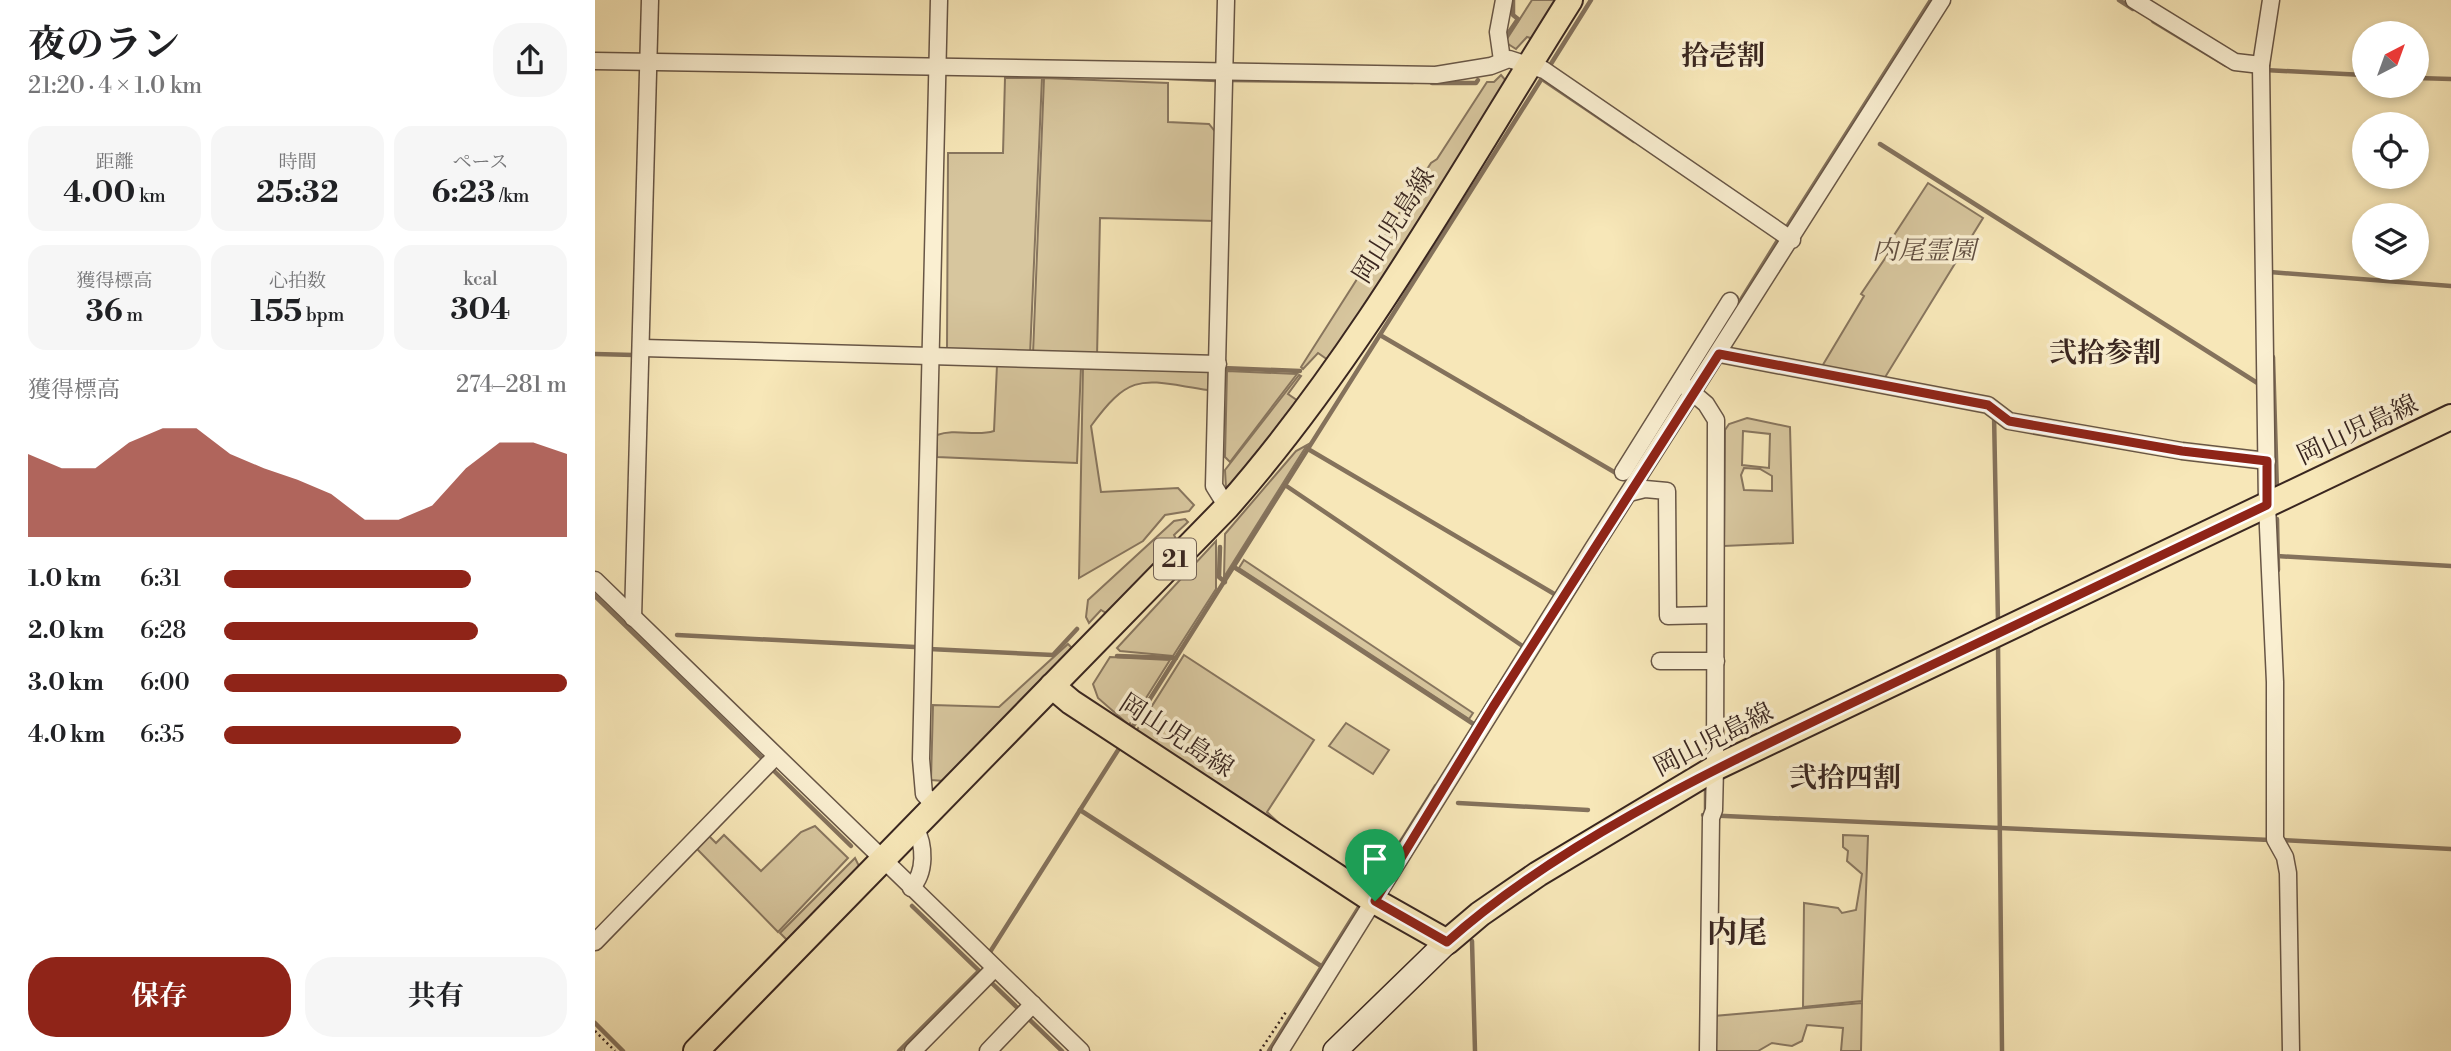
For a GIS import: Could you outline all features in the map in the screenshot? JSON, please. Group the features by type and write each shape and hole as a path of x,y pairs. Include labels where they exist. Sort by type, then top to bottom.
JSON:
{"main road":[{"name":"岡山児島線","path":"697,1051 1227,507 1273,454 1339,366 1541,69 1570,0"},
{"name":"岡山児島線","path":"1052,686 1071,702 1369,898 1447,942 1480,914 1538,874 1715,768 2451,418"}],"street":[{"path":"633,618 653,60 650,0"},
{"path":"935,806 924,794 921,759 939,0"},
{"path":"1226,0 1214,486 1227,507"},
{"path":"1502,60 1498,32 1504,0"},
{"path":"1623,472 1686,387 1719,354 1786,236 1942,0"},
{"path":"2134,0 2235,62 2261,65"},
{"path":"2271,0 2261,65 2267,505 2275,682 2275,839 2285,857 2288,873 2291,1051"},
{"path":"595,61 1436,75 1491,66 1502,60 1541,69 1786,236"},
{"path":"1280,1051 1369,898 1629,493 1730,302"},
{"path":"643,348 1217,364"},
{"path":"1719,354 1988,405 2009,421 2182,451 2267,461"},
{"path":"1686,387 1714,413 1716,420 1710,661 1715,768 1714,810 1711,816 1708,1051"},
{"path":"1629,493 1645,489 1667,491 1668,616 1709,616"},
{"path":"595,580 770,761 884,860 989,974 1027,1010 1081,1051"},
{"path":"1660,661 1710,661"},
{"path":"595,942 770,761"},
{"path":"911,888 918,879 923,857 922,842 915,828"},
{"path":"1335,1051 1447,942"},
{"path":"913,1051 989,974"},
{"path":"988,1051 1027,1010"}],"path":[{"path":"1259,1051 1284,1011 1288,1013"},
{"path":"595,1031 615,1051"}],"green space":[{"path":"1532,0 1558,0 1534,39 1527,37 1516,49 1505,42"},
{"path":"1501,75 1507,82 1331,362 1318,353 1303,369 1301,367 1431,163 1437,159 1487,82 1494,82"},
{"path":"1005,78 1042,78 1030,355 952,352 947,348 948,153 1003,153"},
{"path":"1044,78 1168,83 1168,122 1209,124 1217,134 1215,221 1100,218 1097,357 1033,354"},
{"name":"内尾霊園","path":"1928,183 1983,218 1884,379 1821,368 1864,296 1861,294 1888,254 1885,249"},
{"path":"997,365 1081,367 1077,463 937,457 937,435 994,431"},
{"path":"1083,367 1209,370 1208,390 1154,382 1129,387 1105,408 1091,426 1101,492 1178,488 1194,505 1189,511 1165,515 1143,541 1079,578"},
{"path":"1227,371 1297,374 1230,462 1225,457"},
{"path":"1299,375 1301,376 1288,394 1301,403 1230,489 1226,488 1225,470"},
{"path":"1747,418 1790,427 1793,543 1724,546 1725,430 1729,424","holes":["1743,431 1770,434 1769,468 1742,465","1744,468 1760,469 1772,476 1772,491 1744,490 1741,475"]},
{"path":"1307,445 1224,577 1225,534 1296,451"},
{"path":"1185,519 1188,522 1174,535 1177,541 1106,613 1101,610 1089,623 1086,617 1088,600 1174,521"},
{"path":"1216,541 1216,589 1173,656 1120,651 1117,648"},
{"path":"1244,560 1473,713 1469,719 1239,568"},
{"path":"1068,644 1073,649 944,781 931,780 933,705 999,707"},
{"path":"1184,655 1314,740 1267,812 1279,823 1277,825 1135,733"},
{"path":"1110,657 1170,660 1129,725 1098,698 1093,684"},
{"path":"1346,723 1389,750 1373,774 1329,746"},
{"path":"815,826 848,858 778,932 697,849 709,836 716,843 724,835 761,871 801,832"},
{"path":"1843,835 1868,836 1862,1001 1803,1007 1804,903 1838,908 1842,913 1856,910 1862,874 1847,861 1848,851 1843,847"},
{"path":"855,858 859,866 788,941 780,933"},
{"path":"1862,1003 1861,1051 1841,1051 1843,1028 1807,1025 1802,1041 1792,1046 1772,1043 1758,1051 1713,1051 1714,1016"}],"waterway":[{"path":"1505,38 1518,19 1513,15 1513,0"},
{"path":"1549,67 1591,0"},
{"path":"1785,230 1931,0"},
{"path":"2119,0 2133,9"},
{"path":"2153,21 2226,65"},
{"path":"2265,70 2352,74"},
{"path":"1131,729 1544,75"},
{"path":"1169,78 1217,80"},
{"path":"2429,78 2451,79"},
{"path":"1542,79 1634,141"},
{"path":"1230,80 1413,82"},
{"path":"1432,83 1476,83 1478,80"},
{"path":"1880,144 2259,384"},
{"path":"1700,366 1780,237"},
{"path":"2270,272 2451,286"},
{"path":"1380,335 1621,476"},
{"path":"595,354 634,355"},
{"path":"2273,357 2277,491"},
{"path":"1222,368 1300,371"},
{"path":"1994,414 1998,622"},
{"path":"1308,449 1556,595"},
{"path":"1285,485 1524,647"},
{"path":"2277,519 2278,570"},
{"path":"1220,547 1219,577 1225,582"},
{"path":"2277,556 2451,566"},
{"path":"1234,567 1475,725"},
{"path":"595,596 765,761"},
{"path":"929,649 1053,655 1077,629"},
{"path":"677,635 915,647"},
{"path":"1998,644 2002,1051"},
{"path":"1117,656 1176,658"},
{"path":"990,952 1120,747"},
{"path":"771,768 851,846"},
{"path":"1706,785 1706,815"},
{"path":"1370,891 1436,786"},
{"path":"1458,803 1588,810"},
{"path":"1080,810 1321,966"},
{"path":"1703,815 2270,840"},
{"path":"2281,840 2451,849"},
{"path":"1269,1051 1361,904"},
{"path":"912,906 1062,1051"},
{"path":"1472,941 1475,1051"},
{"path":"899,1051 979,971"},
{"path":"595,1023 623,1051"}],"district":[{"name":"拾壱割","path":"1723,55"},
{"name":"弐拾参割","path":"2105,352"},
{"name":"弐拾四割","path":"1845,777"},
{"name":"内尾","path":"1737,932"}],"route":[{"path":"1719,354 1988,405 1996,408 2009,421 2182,451 2267,461 2267,505 1715,768 1538,874 1480,914 1447,942 1375,901 1493,707 1719,354"}]}
